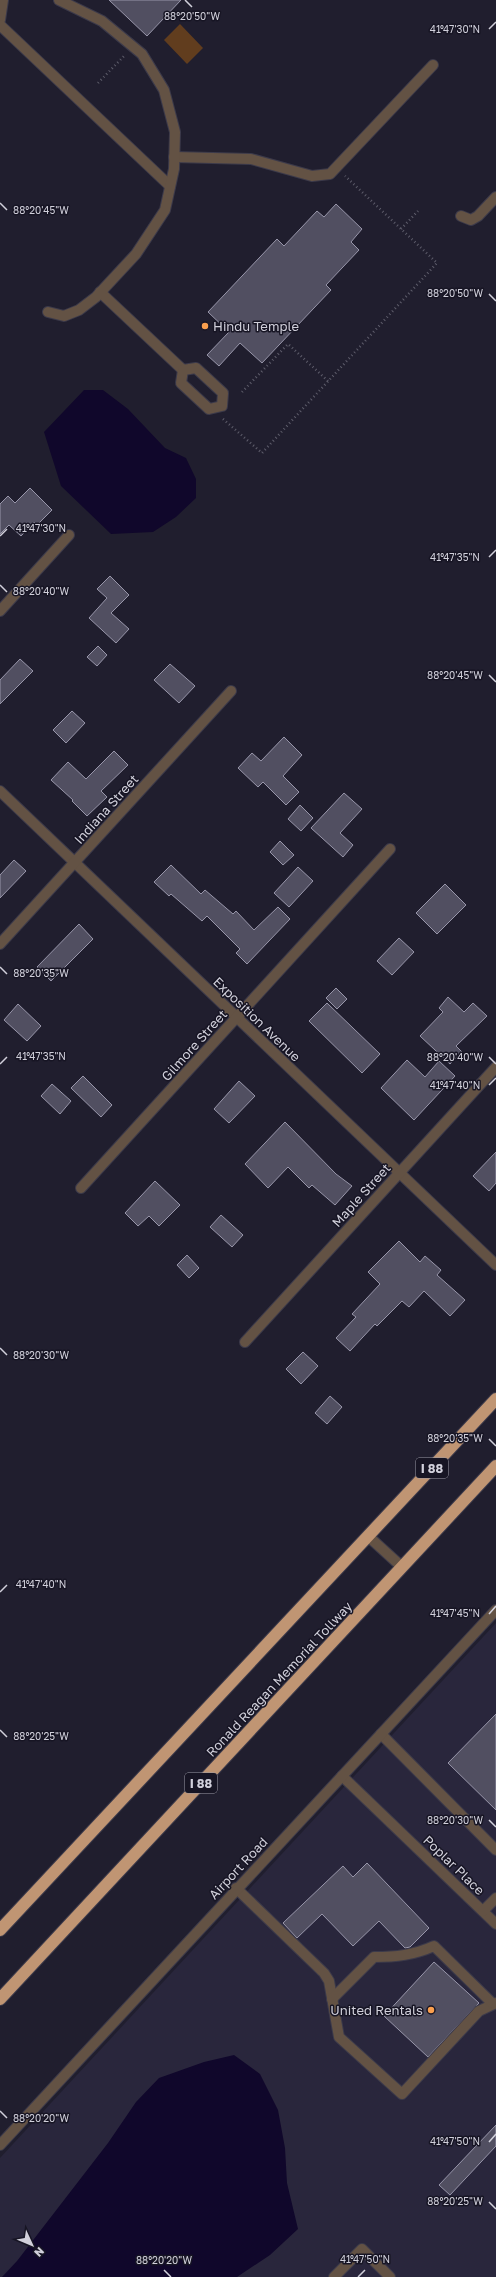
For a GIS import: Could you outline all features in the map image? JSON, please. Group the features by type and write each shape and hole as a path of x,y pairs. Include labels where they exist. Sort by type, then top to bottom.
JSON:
{"highway":[{"name":"I 88","path":"0,1930 496,1399"},
{"name":"Ronald Reagan Memorial Tollway","path":"0,1999 496,1466"}],"street":[{"path":"0,20 4,0"},
{"path":"48,312 64,316 78,310 100,292 136,254 165,210 174,157 175,132 164,90 142,54 102,22 59,0"},
{"path":"0,25 170,186"},
{"path":"174,157 251,159 312,176 330,174 433,65"},
{"path":"461,216 471,220 478,216 496,197"},
{"path":"100,292 183,370"},
{"path":"196,368 223,393 222,406 209,409 186,389 181,383 183,370 196,368"},
{"path":"0,611 69,535"},
{"name":"Indiana Street","path":"0,944 231,691"},
{"name":"Exposition Avenue","path":"0,791 496,1265"},
{"name":"Gilmore Street","path":"81,1188 390,849"},
{"name":"Maple Street","path":"245,1342 496,1066"},
{"path":"368,1536 402,1567"},
{"name":"Airport Road","path":"0,2145 236,1888 496,1610"},
{"path":"380,1734 496,1850"},
{"name":"Poplar Place","path":"342,1776 496,1924"},
{"path":"236,1888 324,1973 329,1980 332,1999 339,2037 402,2094 479,2011 494,2003 434,1946 419,1952 397,1957 374,1957 332,1999"},
{"path":"483,1911 496,1898"},
{"path":"334,2277 362,2249 390,2277"}],"path":[{"path":"98,83 127,52"},
{"path":"221,418 262,453 437,263 345,176"},
{"path":"401,229 418,211"},
{"path":"242,392 288,344 328,381"}],"shaded area":[{"path":"180,24 203,48 187,64 164,40"},
{"path":"84,390 103,390 128,409 165,448 186,458 196,479 196,498 176,517 153,532 111,534 61,486 44,432"},
{"path":"496,1623 496,2277 0,2277 0,2158"},
{"path":"234,2055 260,2074 278,2110 285,2148 287,2183 298,2229 270,2255 237,2277 2,2277 17,2261 108,2143 136,2102 159,2078 204,2062"}],"building":[{"path":"109,0 181,0 147,36"},
{"path":"336,204 362,229 351,242 359,250 326,285 331,290 262,363 240,343 219,366 207,355 229,332 208,312 277,239 284,246 317,211 324,217"},
{"path":"30,488 52,510 37,525 34,522 21,536 9,525 0,534 0,504 8,496 15,503"},
{"path":"110,576 129,595 111,613 129,629 116,643 89,618 107,598 97,589"},
{"path":"98,646 107,655 97,666 87,657"},
{"path":"20,659 33,671 0,704 0,680"},
{"path":"170,664 195,686 179,703 154,680"},
{"path":"72,711 85,723 66,743 53,730"},
{"path":"284,737 302,755 283,776 299,792 286,805 263,782 258,787 238,768 252,753 261,761"},
{"path":"114,751 128,765 101,791 107,797 87,816 72,801 73,800 51,780 68,762 86,779"},
{"path":"344,793 362,809 340,833 353,845 343,857 311,828"},
{"path":"300,805 313,818 301,831 288,819"},
{"path":"280,841 294,855 283,865 270,852"},
{"path":"14,860 26,871 0,898 0,875"},
{"path":"171,865 201,894 205,890 233,914 236,911 254,930 278,907 290,919 247,964 236,953 240,949 207,916 202,921 171,894 169,896 154,882"},
{"path":"298,867 313,881 289,907 274,893"},
{"path":"445,884 466,905 437,934 416,913"},
{"path":"79,924 93,939 51,981 37,967"},
{"path":"399,938 414,952 392,975 377,961"},
{"path":"336,988 347,999 337,1009 326,998"},
{"path":"448,997 464,1012 473,1003 487,1016 456,1046 462,1052 450,1064 420,1036 443,1012 439,1008"},
{"path":"327,1003 380,1054 362,1073 309,1021"},
{"path":"18,1004 41,1026 27,1041 4,1020"},
{"path":"407,1060 425,1077 439,1061 455,1076 414,1120 381,1088"},
{"path":"83,1076 112,1105 101,1117 71,1088"},
{"path":"239,1081 255,1096 229,1123 214,1109"},
{"path":"52,1084 71,1101 60,1114 41,1096"},
{"path":"285,1122 336,1174 352,1186 335,1205 312,1185 309,1188 288,1167 268,1188 245,1164"},
{"path":"496,1152 496,1183 489,1191 473,1176"},
{"path":"155,1181 180,1205 159,1226 149,1216 138,1226 125,1213"},
{"path":"221,1215 243,1235 232,1247 210,1227"},
{"path":"399,1241 420,1262 425,1256 441,1270 437,1275 465,1300 450,1316 424,1291 409,1307 402,1301 377,1326 375,1324 350,1351 336,1338 356,1317 352,1314 380,1284 368,1272"},
{"path":"187,1255 199,1268 189,1278 177,1265"},
{"path":"303,1352 318,1366 301,1384 286,1369"},
{"path":"330,1396 342,1407 327,1424 315,1413"},
{"path":"496,1714 496,1810 448,1763"},
{"path":"367,1863 429,1928 410,1947 405,1948 379,1921 353,1946 322,1914 297,1938 283,1923 343,1866 353,1877"},
{"name":"United Rentals","path":"434,1962 479,2003 428,2057 384,2016"},
{"path":"496,2125 496,2146 450,2195 439,2185"}],"place":[{"name":"Hindu Temple","path":"205,326"},
{"name":"United Rentals","path":"431,2010"}]}
